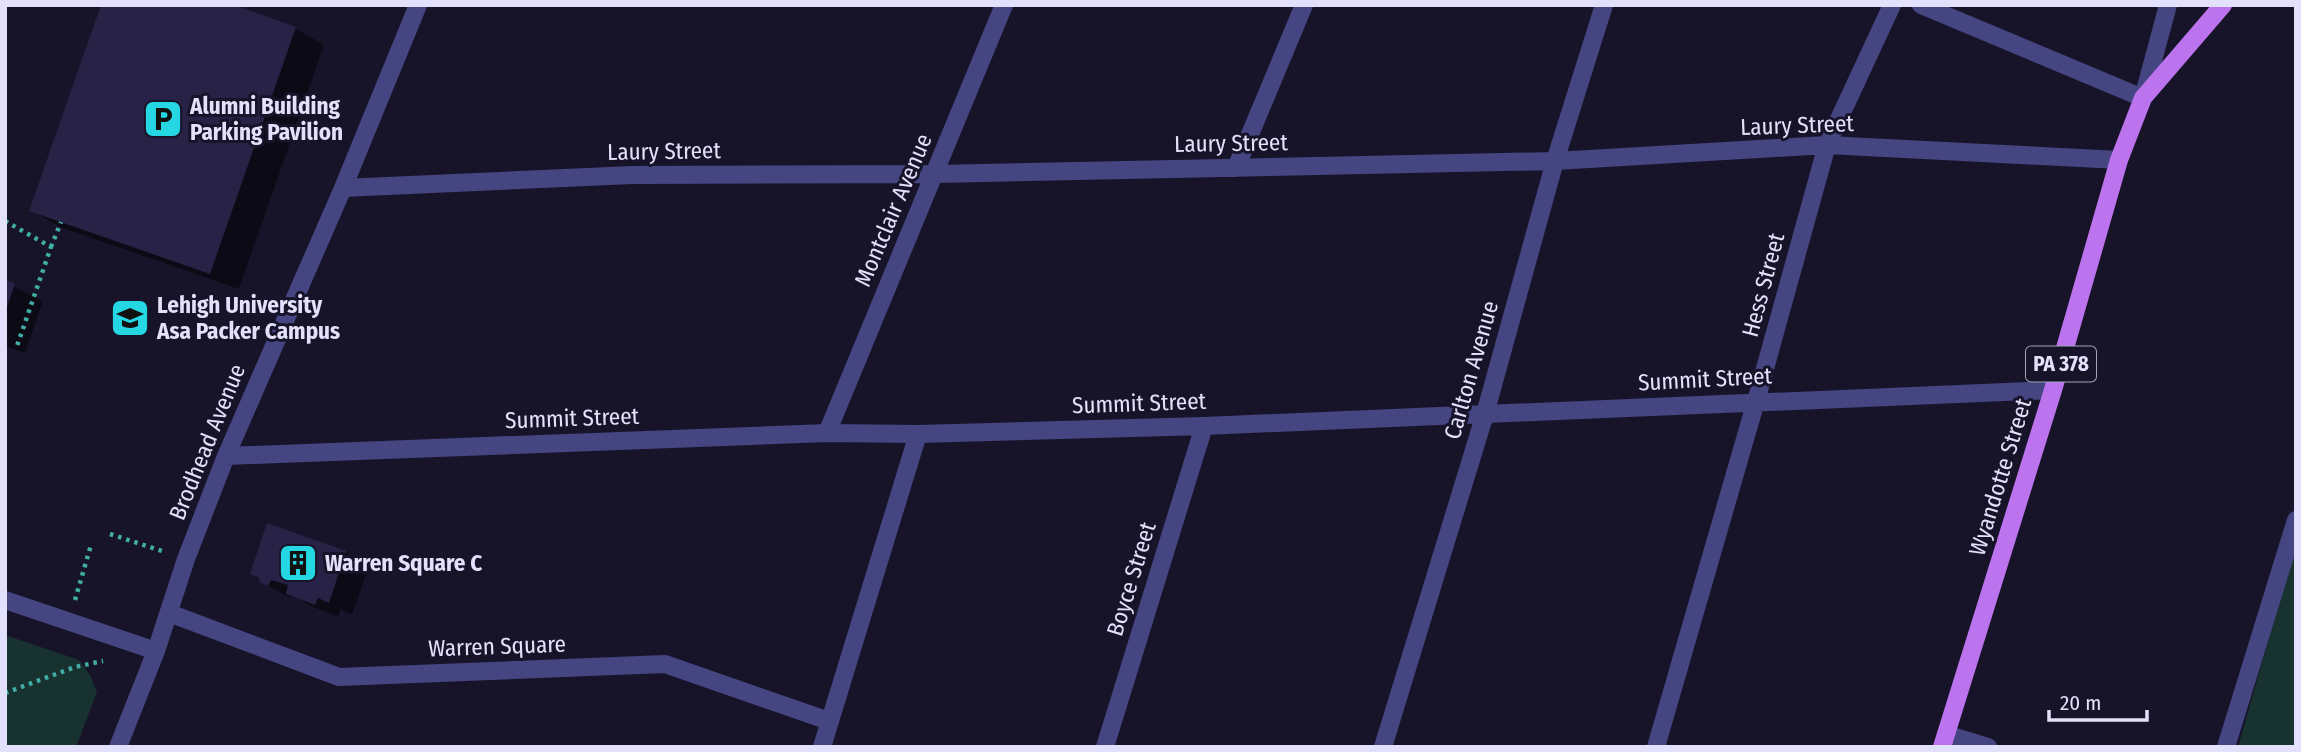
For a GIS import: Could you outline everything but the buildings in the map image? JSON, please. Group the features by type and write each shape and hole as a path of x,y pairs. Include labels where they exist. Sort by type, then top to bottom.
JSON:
{"main road":[{"name":"Wyandotte Street","path":"1944,740 2053,390 2119,160 2143,98 2223,5"}],"street":[{"name":"Brodhead Avenue","path":"118,747 156,651 186,559 226,456 343,188 418,5"},
{"name":"Montclair Avenue","path":"827,433 1004,5"},
{"path":"1236,168 1304,5"},
{"name":"Carlton Avenue","path":"1383,747 1485,414 1555,161 1604,5"},
{"name":"Hess Street","path":"1656,747 1827,145 1892,5"},
{"path":"1921,5 2143,98 2168,5"},
{"name":"Laury Street","path":"343,188 632,175 934,174 1555,161 1827,145 2119,160"},
{"name":"Summit Street","path":"226,456 827,433 918,434 1203,426 2053,390"},
{"name":"Boyce Street","path":"1105,747 1203,426"},
{"path":"822,747 918,434"},
{"path":"2226,747 2296,520"},
{"path":"5,600 156,651"},
{"name":"Warren Square","path":"169,613 339,677 665,664 829,721"},
{"path":"1944,740 1988,747"}],"path":[{"path":"5,221 51,247"},
{"path":"17,346 61,222"},
{"path":"110,534 134,542"},
{"path":"76,595 91,545"},
{"path":"5,693 75,667 156,651"}],"green space":[{"path":"2294,550 2296,747 2238,747"},
{"path":"5,635 79,660 90,675 97,692 76,747 5,747"}],"place":[{"name":"Alumni Building Parking Pavilion","path":"163,119"},
{"name":"Lehigh University Asa Packer Campus","path":"130,318"},
{"name":"Warren Square C","path":"298,563"}]}
